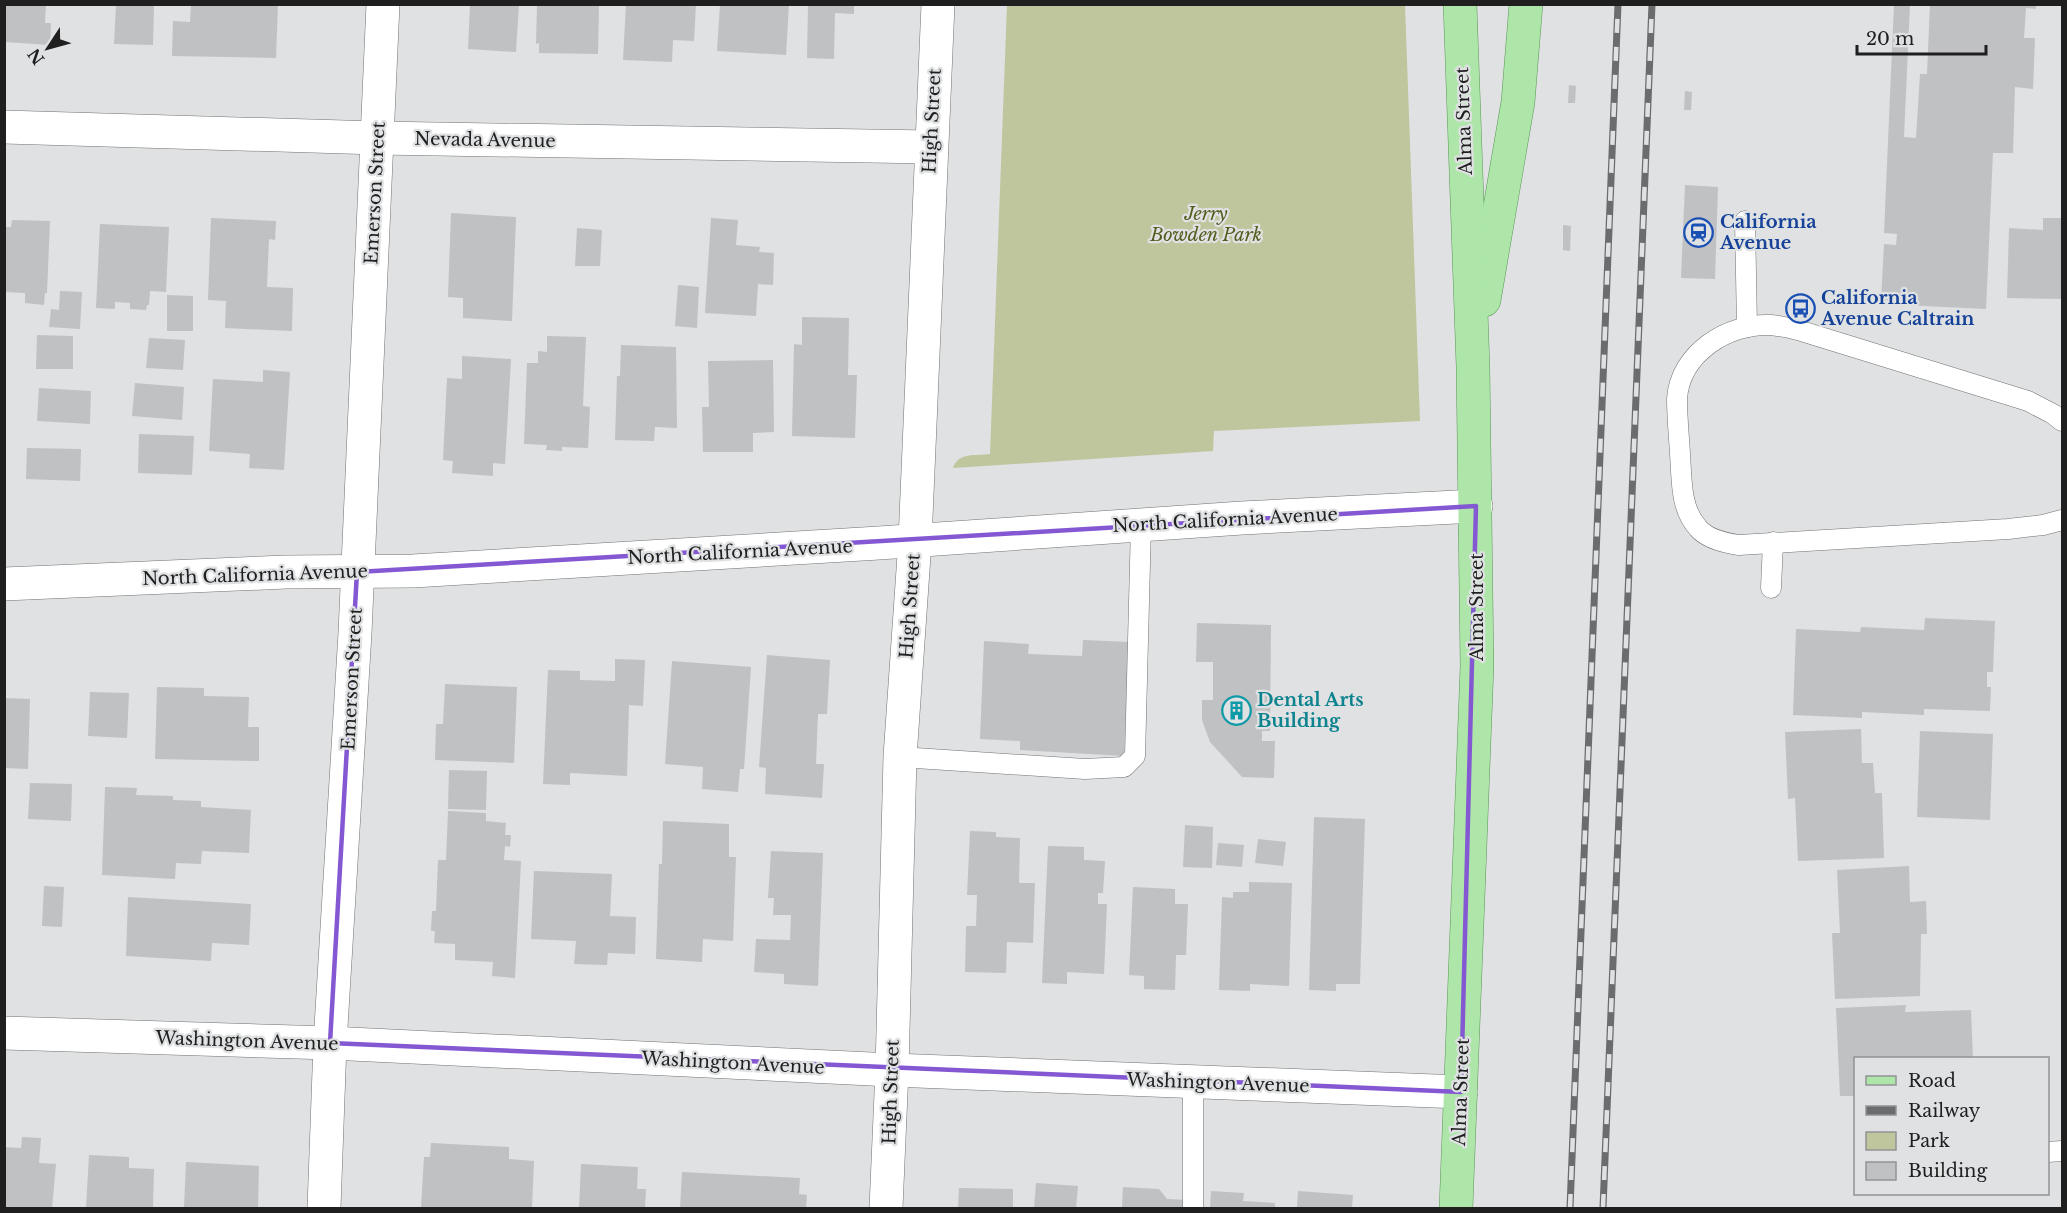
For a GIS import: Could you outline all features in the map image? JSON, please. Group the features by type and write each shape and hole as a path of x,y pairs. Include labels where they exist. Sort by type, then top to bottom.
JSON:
{"main road":[{"name":"Alma Street","path":"1456,1209 1477,666 1473,367 1460,4"},
{"path":"1473,367 1518,102 1526,4"}],"street":[{"name":"Emerson Street","path":"324,1209 330,1043 354,645 383,4"},
{"name":"High Street","path":"886,1209 900,757 915,541 930,147 938,4"},
{"name":"Nevada Avenue","path":"4,127 378,138 930,147"},
{"name":"North California Avenue","path":"4,584 286,572 413,571 1476,506"},
{"name":"Washington Avenue","path":"4,1033 330,1043 892,1071 1461,1092"}],"lane":[{"path":"1745,221 1747,327"},
{"path":"2062,422 2053,414 2028,401 1798,330 1771,325 1747,327 1716,338 1696,354 1683,374 1677,398 1682,486 1686,510 1699,530 1720,542 1739,545 2015,528 2062,520"},
{"path":"900,757 1085,769 1124,767 1135,756 1142,525"},
{"path":"1771,588 1773,542"},
{"path":"1193,1082 1193,1209"}],"highlighted area":[{"path":"1476,506 1461,1092 330,1043 357,572"}],"green space":[{"name":"Jerry Bowden Park","path":"1007,5 1405,5 1420,421 1214,431 1213,451 953,468 955,463 963,457 990,454"}],"building":[{"path":"4,4 46,4 45,23 51,23 50,45 4,42"},
{"path":"116,4 154,6 153,45 114,44"},
{"path":"191,4 278,4 276,58 172,56 173,21 190,22"},
{"path":"470,4 519,4 516,52 468,49"},
{"path":"537,4 599,4 598,54 539,53 539,43 536,44"},
{"path":"626,4 696,4 694,41 673,40 672,62 623,60"},
{"path":"720,4 789,4 786,55 717,51"},
{"path":"808,4 854,4 854,14 835,13 834,59 807,58"},
{"path":"1894,4 1910,4 1904,137 1916,138 1920,74 1927,74 1930,4 2036,4 2036,9 2026,8 2024,38 2035,38 2033,89 2015,87 2013,153 1993,153 1986,309 1903,305 1903,301 1881,300 1884,244 1896,245 1897,234 1884,233"},
{"path":"1569,85 1576,86 1575,103 1568,103"},
{"path":"1685,91 1692,92 1691,110 1684,110"},
{"path":"1685,185 1718,187 1715,279 1681,278"},
{"path":"451,213 516,217 512,321 463,318 463,298 448,297"},
{"path":"211,218 276,221 275,240 269,239 267,287 293,288 292,331 225,328 226,301 208,300"},
{"path":"711,218 738,220 736,245 760,247 759,252 774,253 773,285 758,284 756,316 705,313"},
{"path":"2043,218 2062,218 2062,299 2007,298 2009,228 2043,230"},
{"path":"12,220 50,221 47,293 45,293 44,305 25,303 25,293 4,292 4,227 11,227"},
{"path":"100,224 169,227 166,292 150,291 149,305 146,310 130,309 130,303 115,302 115,309 96,308"},
{"path":"1563,225 1571,226 1570,251 1563,250"},
{"path":"577,228 602,230 600,266 575,266"},
{"path":"678,285 699,287 697,328 675,326"},
{"path":"60,291 82,292 80,329 49,327 51,309 59,310"},
{"path":"167,295 193,296 193,331 167,331"},
{"path":"802,317 849,318 848,375 857,375 855,438 792,436 794,344 802,345"},
{"path":"37,335 73,336 73,369 36,369"},
{"path":"547,336 586,337 583,406 590,407 588,448 562,447 562,451 546,450 547,445 524,444 527,363 538,363 538,351 547,352"},
{"path":"149,338 185,340 183,370 146,368"},
{"path":"621,345 676,347 677,428 655,427 654,441 615,440 617,376 620,376"},
{"path":"462,356 511,359 505,464 493,463 493,476 452,473 453,461 443,460 447,378 462,379"},
{"path":"773,360 774,432 753,433 753,452 703,452 702,407 709,407 708,361"},
{"path":"263,370 290,372 284,470 249,468 250,454 209,451 213,379 263,382"},
{"path":"135,383 184,387 182,420 132,416"},
{"path":"39,388 91,391 90,424 37,421"},
{"path":"139,434 194,436 192,475 138,473"},
{"path":"27,448 81,449 80,481 26,479"},
{"path":"1925,618 1995,621 1993,672 1987,672 1987,687 1991,687 1990,711 1924,709 1924,715 1862,712 1862,718 1793,715 1796,629 1860,632 1861,627 1924,630"},
{"name":"Dental Arts Building","path":"1197,623 1271,625 1270,731 1262,731 1262,741 1275,741 1274,778 1242,777 1210,742 1202,720 1202,700 1213,700 1213,662 1196,662"},
{"path":"1083,640 1130,642 1124,756 1020,750 1020,741 980,739 984,641 1029,644 1028,654 1082,656"},
{"path":"767,655 830,660 827,714 818,714 816,764 824,764 822,798 765,794 766,768 759,767"},
{"path":"615,659 645,660 643,706 629,705 627,776 570,773 570,785 543,784 548,670 580,671 580,680 615,681"},
{"path":"672,661 751,667 744,769 740,769 738,792 702,789 703,767 665,764"},
{"path":"445,684 517,687 514,763 435,760 436,724 443,724"},
{"path":"157,687 204,688 204,696 249,697 248,727 259,727 259,761 155,759"},
{"path":"90,692 129,693 127,738 88,736"},
{"path":"4,698 30,699 28,769 4,768"},
{"path":"1861,729 1862,763 1873,763 1875,793 1882,793 1884,858 1798,861 1795,798 1788,799 1785,732"},
{"path":"1920,731 1993,734 1990,820 1917,817"},
{"path":"449,770 487,771 486,810 448,809"},
{"path":"30,783 72,784 71,821 28,819"},
{"path":"105,787 137,788 136,795 173,796 173,800 201,801 201,807 251,810 249,853 202,851 201,864 176,863 175,879 102,875"},
{"path":"448,811 486,813 486,821 506,823 505,835 511,835 510,847 505,846 504,860 521,861 515,978 492,976 493,962 455,960 455,944 434,943 435,931 431,931 432,911 436,911 438,860 446,860"},
{"path":"1314,817 1365,819 1360,984 1336,984 1336,991 1309,990"},
{"path":"663,821 729,824 729,857 736,857 733,941 703,939 702,962 656,959 659,864 662,864"},
{"path":"1185,825 1213,827 1212,868 1183,867"},
{"path":"970,831 996,832 996,837 1020,838 1019,883 1035,883 1033,943 1007,942 1006,973 965,972 966,926 976,926 977,895 967,895"},
{"path":"1258,839 1286,842 1283,866 1255,863"},
{"path":"1218,843 1244,845 1242,867 1216,865"},
{"path":"1048,846 1084,847 1084,860 1105,861 1103,893 1098,893 1098,904 1107,904 1104,974 1067,972 1067,984 1042,983"},
{"path":"771,851 823,853 818,986 784,984 784,974 754,972 756,939 790,940 791,915 773,915 774,898 768,898"},
{"path":"1909,866 1910,902 1926,901 1927,934 1921,934 1920,996 1835,999 1832,933 1840,933 1837,870"},
{"path":"534,871 612,874 610,916 636,917 635,954 608,953 607,965 574,964 576,941 531,939"},
{"path":"1249,882 1292,883 1289,986 1250,984 1250,991 1219,990 1222,897 1233,898 1233,892 1249,892"},
{"path":"44,886 64,887 62,927 42,926"},
{"path":"1133,887 1175,889 1175,904 1188,904 1186,955 1176,955 1175,990 1144,989 1144,976 1129,975"},
{"path":"128,897 251,904 249,945 212,943 211,961 126,956"},
{"path":"1906,1005 1905,1012 1971,1010 1973,1057 1854,1057 1854,1096 1840,1096 1836,1008"},
{"path":"22,1137 41,1138 39,1163 56,1164 52,1208 4,1208 4,1147 21,1148"},
{"path":"431,1143 509,1147 509,1159 534,1161 532,1208 421,1208 424,1157 430,1157"},
{"path":"89,1155 129,1157 129,1168 154,1169 153,1208 86,1208"},
{"path":"186,1162 259,1166 258,1208 184,1208"},
{"path":"581,1164 638,1167 637,1189 646,1189 645,1208 579,1208"},
{"path":"682,1172 800,1178 799,1194 807,1195 806,1208 680,1208"},
{"path":"1036,1183 1078,1186 1076,1208 1034,1208"},
{"path":"1123,1187 1159,1189 1167,1199 1188,1200 1188,1208 1122,1208"},
{"path":"959,1188 1013,1189 1013,1208 958,1208"},
{"path":"1211,1191 1244,1193 1243,1201 1275,1203 1275,1208 1210,1208"},
{"path":"1298,1191 1353,1195 1352,1208 1297,1208"}],"railway":[{"path":"1570,1208 1618,4"},
{"path":"1603,1208 1652,4"}],"place":[{"name":"California Avenue","path":"1699,232"},
{"name":"California Avenue Caltrain","path":"1800,308"},
{"name":"Dental Arts Building","path":"1236,710"}]}
